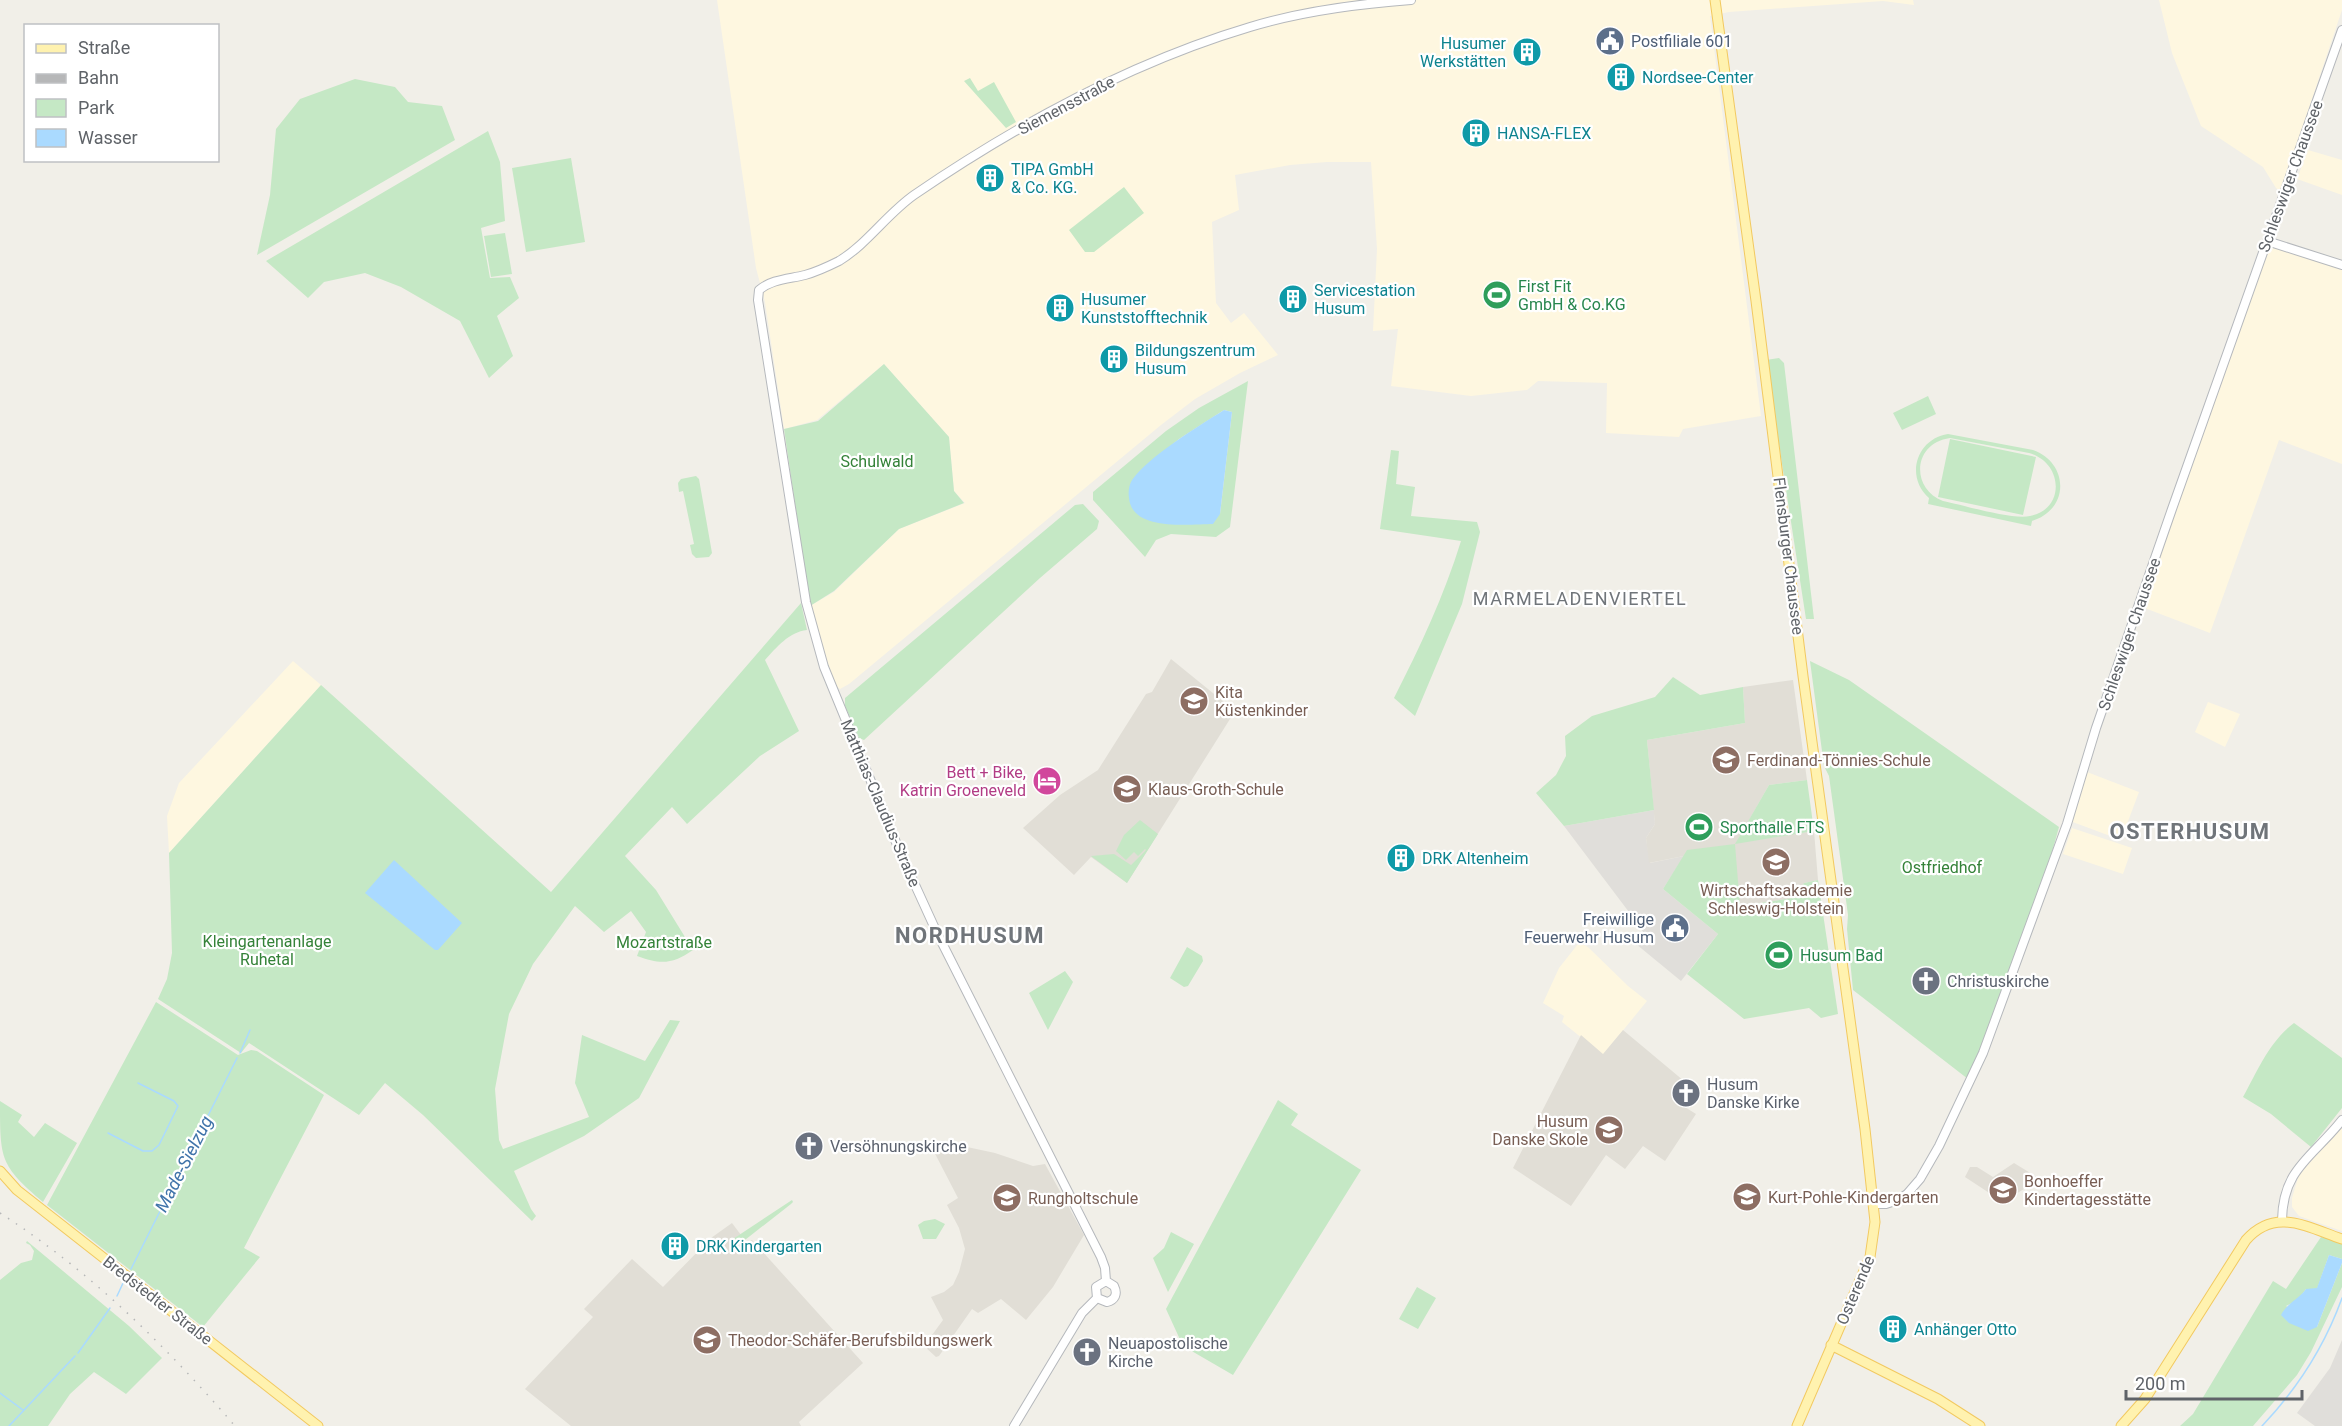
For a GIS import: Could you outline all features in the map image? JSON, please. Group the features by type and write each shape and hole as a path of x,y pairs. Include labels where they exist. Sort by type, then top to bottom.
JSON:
{"main road":[{"name":"Flensburger Chaussee","path":"1715,0 1863,1111"},
{"name":"Osterende","path":"1797,1426 1870,1257 1875,1237 1874,1204 1863,1111"},
{"name":"Bredstedter Straße","path":"0,1171 17,1190 318,1426"},
{"path":"2121,1426 2145,1399 2246,1240 2254,1231 2264,1224 2282,1220 2342,1239"},
{"path":"1831,1345 1938,1399 1980,1426"}],"street":[{"name":"Siemensstraße","path":"759,290 767,283 807,274 840,260 912,197 1006,137 1081,94 1123,75 1188,48 1251,26 1324,10 1411,0"},
{"name":"Schleswiger Chaussee","path":"1874,1204 1887,1204 1898,1200 1907,1194 1920,1179 1939,1146 1983,1053 2067,824 2096,729 2342,30"},
{"path":"2267,241 2342,265"},
{"name":"Matthias-Claudius-Straße","path":"759,290 758,300 806,602 824,667 924,904 1015,1090 1101,1257 1106,1268 1106,1281 1114,1286 1116,1295 1114,1299 1107,1302 1097,1298"},
{"path":"2282,1220 2284,1195 2291,1178 2342,1120"},
{"path":"1014,1426 1082,1314 1097,1298 1096,1287 1106,1281"}],"shaded area":[{"path":"717,0 1913,0 1914,5 1883,1 1729,12 1710,16 1761,416 1683,429 1679,437 1606,433 1607,383 1538,381 1527,390 1471,396 1391,386 1398,329 1373,331 1377,249 1371,162 1290,165 1235,175 1239,210 1212,222 1216,303 1231,323 1244,313 1278,355 1240,373 1195,399 849,684 840,689 835,685 829,671 810,606 834,592 899,529 965,503 954,491 949,437 884,364 817,420 784,429 765,302 756,268"},
{"path":"2159,0 2342,0 2342,10 2281,191 2276,188 2263,167 2201,126 2172,53"},
{"path":"2308,150 2342,160 2342,195 2297,179"},
{"path":"2268,243 2342,268 2342,464 2279,440 2210,633 2142,607"},
{"name":"Klaus-Groth-Schule","path":"1171,659 1235,711 1127,883 1091,857 1074,875 1023,828 1060,795 1098,770 1146,694 1152,692"},
{"path":"293,661 321,685 169,853 167,816 179,783"},
{"name":"Ferdinand-Tönnies-Schule","path":"1793,680 1807,780 1769,785 1736,843 1814,831 1818,880 1804,883 1800,897 1740,906 1684,856 1649,863 1646,838 1655,824 1647,740 1745,723 1743,687"},
{"path":"2208,702 2240,714 2225,747 2195,732"},
{"path":"2087,772 2139,792 2121,840 2070,821"},
{"path":"1654,810 1655,824 1646,838 1650,863 1684,856 1663,889 1718,934 1681,981 1636,944 1644,934 1641,928 1564,826"},
{"path":"2072,828 2132,848 2123,874 2063,854"},
{"path":"1578,944 1589,948 1647,1001 1603,1055 1562,1022 1564,1016 1543,1003 1559,968"},
{"name":"Husum Danske Skole","path":"1623,1030 1684,1081 1672,1099 1696,1114 1665,1161 1643,1146 1625,1169 1606,1155 1571,1206 1513,1168 1581,1035 1603,1054"},
{"path":"2342,1126 2342,1231 2299,1216 2292,1207 2292,1198 2299,1175"},
{"path":"930,1144 953,1144 995,1153 1033,1166 1045,1164 1084,1235 1053,1287 1026,1320 1001,1299 978,1313 972,1309 936,1357 924,1346 943,1320 931,1297 944,1292 953,1285 965,1249 959,1228 947,1205 958,1198"},
{"name":"Bonhoeffer Kindertagesstätte","path":"2014,1163 2040,1179 2003,1202 1965,1177 1970,1167 1977,1167 1993,1177"},
{"name":"Theodor-Schäfer-Berufsbildungswerk","path":"732,1223 747,1243 752,1240 863,1363 799,1422 801,1426 571,1426 525,1389 593,1317 584,1309 632,1259 663,1287 711,1238"},
{"path":"2342,1340 2342,1426 2315,1426 2297,1413 2330,1368"}],"green space":[{"path":"970,78 978,91 994,82 1016,122 1006,128 964,81"},
{"path":"355,79 395,87 408,102 442,106 455,140 257,255 270,195 276,129 300,99"},
{"path":"488,131 500,162 505,221 481,228 490,278 510,277 519,298 497,316 513,356 489,378 460,321 401,287 365,273 324,282 308,298 266,261"},
{"path":"571,158 585,242 526,252 512,168"},
{"path":"1124,187 1144,213 1094,252 1085,252 1069,230"},
{"path":"505,233 512,274 491,277 484,236"},
{"path":"1779,358 1784,363 1814,619 1806,619 1766,360"},
{"name":"Schulwald","path":"884,364 949,437 954,491 964,503 899,529 834,591 810,606 784,429 818,421"},
{"path":"1248,381 1230,527 1216,537 1171,534 1156,540 1145,557 1093,500 1093,492 1166,431 1199,408","holes":["1224,410 1232,412 1220,514 1144,468 1179,439"]},
{"path":"1928,396 1936,414 1902,430 1893,413"},
{"path":"1948,434 2033,450 2045,456 2059,475 2059,497 2044,515 2032,521 2031,526 1928,504 1929,498 1917,480 1916,470 1922,451 1937,437","holes":["1950,438 2029,453 2040,458 2049,466 2056,485 2050,504 2042,512 2030,516 2000,514 1943,501 1932,495 1921,477 1920,466 1929,448"]},
{"path":"1950,439 2036,457 2023,515 1938,497"},
{"path":"1391,450 1399,451 1396,484 1415,487 1411,516 1477,522 1480,532 1462,604 1415,716 1394,698 1431,621 1461,541 1380,529"},
{"path":"696,476 699,479 712,553 709,557 696,558 692,554 690,545 694,544 683,491 679,492 678,483 681,479"},
{"path":"1083,504 1099,521 1097,529 1040,578 864,740 859,738 845,706 845,698 1075,505"},
{"path":"801,603 807,630 789,637 765,660 799,731 760,756 687,824 672,807 625,856 656,890 693,950 666,962 637,956 646,932 631,911 604,932 575,906 533,964 509,1014 495,1089 499,1140 503,1149 589,1117 575,1083 582,1035 645,1061 670,1020 680,1021 639,1098 584,1136 514,1171 536,1216 532,1221 423,1115 385,1083 359,1115 249,1043 241,1053 158,999 167,979 172,953 169,853 321,685 551,892"},
{"name":"Ostfriedhof","path":"1810,661 1849,680 2059,827 2046,874 1982,1051 1968,1079 1853,990 1847,929 1848,915"},
{"path":"1673,677 1700,695 1743,687 1745,723 1647,740 1654,810 1564,826 1536,793 1556,775 1566,756 1565,736 1592,716 1655,697"},
{"path":"1807,780 1814,831 1735,844 1769,785"},
{"path":"1140,820 1158,834 1127,883 1091,856 1114,854 1131,865 1145,849 1138,856 1134,852 1126,860 1116,851 1124,835"},
{"path":"1735,844 1740,906 1800,897 1800,888 1804,883 1818,880 1838,1014 1821,1018 1809,1008 1744,1019 1687,974 1718,934 1663,889 1687,850"},
{"path":"1187,947 1202,956 1203,961 1188,986 1184,987 1170,978"},
{"path":"1065,971 1073,982 1048,1030 1029,993"},
{"path":"156,1002 238,1055 251,1050 257,1051 324,1095 244,1248 260,1257 203,1327 47,1205"},
{"path":"2294,1023 2342,1058 2342,1108 2311,1147 2271,1114 2243,1097 2271,1048"},
{"path":"1278,1100 1298,1114 1291,1125 1361,1170 1233,1375 1183,1346 1166,1309"},
{"path":"0,1101 22,1115 18,1122 34,1137 45,1123 77,1143 43,1202 18,1179 5,1160 2,1149"},
{"path":"792,1200 791,1204 736,1247 730,1241"},
{"path":"935,1219 945,1224 936,1239 923,1239 918,1225"},
{"path":"1171,1232 1194,1244 1168,1292 1153,1258 1164,1248"},
{"path":"2321,1237 2342,1242 2342,1259 2329,1255 2317,1289 2306,1289 2298,1300 2286,1306 2317,1327 2342,1263 2342,1287 2311,1352 2297,1375 2253,1426 2180,1426 2193,1414 2273,1281 2286,1289"},
{"path":"27,1241 129,1326 162,1358 126,1394 94,1372 70,1394 48,1426 0,1426 0,1280 21,1263 32,1260 34,1251 26,1243"},
{"path":"1417,1287 1436,1298 1418,1329 1399,1319"}],"water":[{"path":"1224,410 1232,412 1220,514 1213,524 1164,524 1140,516 1133,509 1129,498 1132,480 1150,461"},
{"path":"394,860 462,923 438,950 435,950 365,893"},
{"path":"2329,1255 2342,1259 2342,1263 2317,1327 2308,1331 2289,1323 2281,1315 2286,1307 2306,1289 2317,1288"}],"waterway":[{"path":"240,1053 250,1030"},
{"name":"Made-Sielzug","path":"131,1269 237,1058"},
{"path":"108,1133 143,1151 152,1151 159,1145 178,1106 174,1101 138,1083"},
{"name":"Made-Sielzug","path":"117,1296 124,1281"},
{"path":"2262,1426 2309,1366 2327,1334 2342,1298"},
{"name":"Made-Sielzug","path":"78,1353 110,1308"},
{"name":"Made-Sielzug","path":"9,1426 75,1356"},
{"path":"0,1393 23,1410"}],"railway":[{"path":"0,1213 65,1259 125,1311 154,1338 235,1426"}],"place":[{"name":"Postfiliale 601","path":"1610,41"},
{"name":"Husumer Werkstätten","path":"1527,52"},
{"name":"Nordsee-Center","path":"1621,77"},
{"name":"HANSA-FLEX","path":"1476,133"},
{"name":"TIPA GmbH & Co. KG.","path":"990,178"},
{"name":"First Fit GmbH & Co.KG","path":"1497,295"},
{"name":"Servicestation Husum","path":"1293,299"},
{"name":"Husumer Kunststofftechnik","path":"1060,308"},
{"name":"Bildungszentrum Husum","path":"1114,359"},
{"name":"Kita Küstenkinder","path":"1194,701"},
{"name":"Ferdinand-Tönnies-Schule","path":"1726,760"},
{"name":"Bett + Bike, Katrin Groeneveld","path":"1047,781"},
{"name":"Klaus-Groth-Schule","path":"1127,789"},
{"name":"Sporthalle FTS","path":"1699,827"},
{"name":"DRK Altenheim","path":"1401,858"},
{"name":"Wirtschaftsakademie Schleswig-Holstein","path":"1776,862"},
{"name":"Freiwillige Feuerwehr Husum","path":"1675,928"},
{"name":"Husum Bad","path":"1779,955"},
{"name":"Christuskirche","path":"1926,981"},
{"name":"Husum Danske Kirke","path":"1686,1093"},
{"name":"Husum Danske Skole","path":"1609,1130"},
{"name":"Versöhnungskirche","path":"809,1146"},
{"name":"Bonhoeffer Kindertagesstätte","path":"2003,1190"},
{"name":"Kurt-Pohle-Kindergarten","path":"1747,1197"},
{"name":"Rungholtschule","path":"1007,1198"},
{"name":"DRK Kindergarten","path":"675,1246"},
{"name":"Anhänger Otto","path":"1893,1329"},
{"name":"Theodor-Schäfer-Berufsbildungswerk","path":"707,1340"},
{"name":"Neuapostolische Kirche","path":"1087,1352"}],"district":[{"name":"MARMELADENVIERTEL","path":"1580,599"},
{"name":"OSTERHUSUM","path":"2190,831"},
{"name":"NORDHUSUM","path":"970,935"}],"park label":[{"name":"Mozartstraße","path":"664,942"},
{"name":"Kleingartenanlage Ruhetal","path":"267,950"}]}
